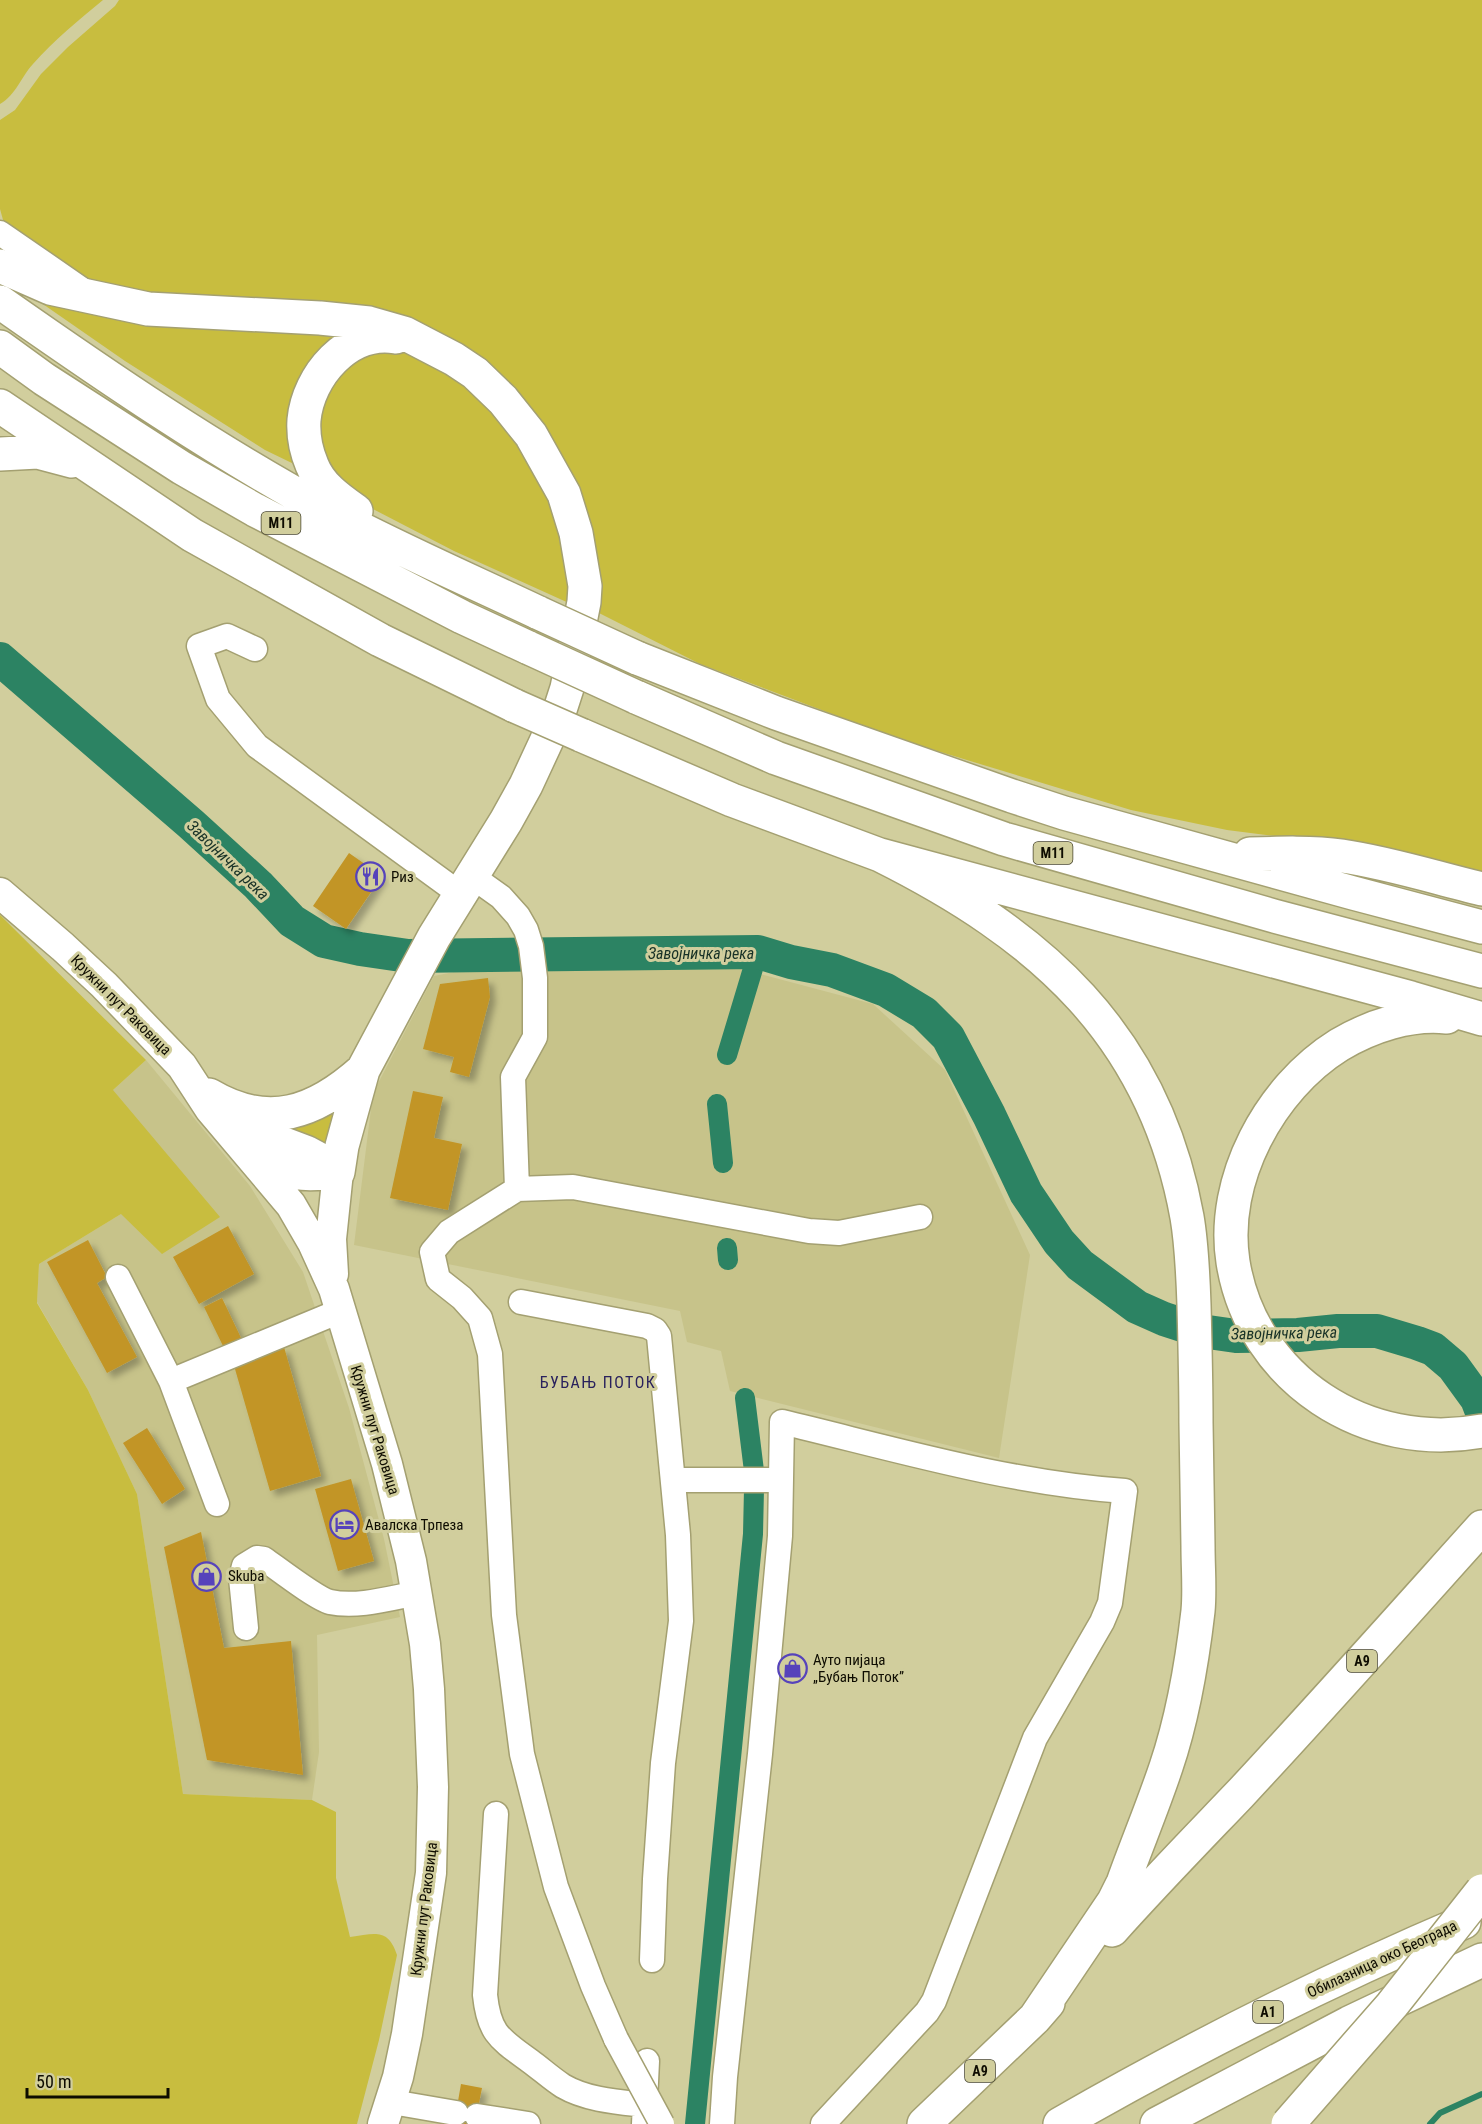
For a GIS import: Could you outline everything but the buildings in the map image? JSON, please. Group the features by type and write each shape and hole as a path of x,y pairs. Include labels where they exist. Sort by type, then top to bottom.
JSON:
{"highway":[{"path":"0,266 50,288 148,309 274,314 369,323 424,342 474,373 504,400 531,435 564,494 576,533 585,586 584,603 567,688 558,716 526,785 434,937 363,1070 342,1146 338,1172"},
{"name":"M11","path":"0,302 126,389 244,464 330,513 637,658 776,713 1064,813 1482,927"},
{"path":"409,552 338,499 324,484 309,456 305,441 304,420 308,404 319,380 334,358 352,344 369,337 380,336 424,342"},
{"name":"M11","path":"0,347 64,392 182,468 237,500 375,573 529,648 776,758 1004,839 1152,882 1482,971"},
{"path":"0,406 192,535 380,640 515,706 732,800 880,855 1411,998 1482,1020"},
{"path":"0,454 38,452 68,459 96,471"},
{"path":"1215,855 1303,853 1344,857 1372,861 1482,889"},
{"path":"880,855 924,877 966,902 1006,930 1044,960 1080,994 1103,1021 1142,1082 1170,1149 1188,1219 1195,1361 1198,1608 1184,1699 1167,1765 1123,1883 1035,2018"},
{"path":"1482,1020 1427,1015 1396,1021 1369,1030 1326,1054 1308,1069 1277,1102 1253,1143 1234,1208 1232,1228 1236,1277 1260,1332 1285,1367 1316,1396 1352,1417 1400,1432 1452,1436 1482,1431"},
{"path":"209,1095 248,1111 279,1113 294,1111 328,1098 363,1070"},
{"name":"A9","path":"924,2124 1035,2018 1160,1877 1240,1794 1482,1527"},
{"path":"1288,2124 1392,2005 1482,1891"},
{"name":"Обилазница око Београда","path":"1060,2124 1256,2018 1338,1978 1482,1914"},
{"path":"1157,2124 1349,2023 1482,1960"}],"main road":[{"name":"Кружни пут Раковица","path":"0,892 104,985 182,1066 210,1109 295,1212 313,1243 337,1300 387,1464 418,1593 425,1644 430,1718 433,1830 431,1873 407,2034 388,2113"},
{"path":"182,1066 223,1110 246,1128 308,1151 338,1172"},
{"path":"250,1155 284,1172 315,1177 338,1172"},
{"path":"337,1300 331,1239 338,1172"}],"street":[{"path":"0,233 93,298"},
{"path":"255,650 227,636 199,646 218,699 257,746 467,885 501,897 518,916 526,930 531,946 535,978 535,1037 513,1077 518,1189"},
{"path":"662,2124 616,2039 589,1976 556,1887 522,1754 504,1615 490,1354 480,1318 438,1279 432,1252 449,1232 518,1189 573,1187 819,1232 839,1233 920,1217"},
{"path":"118,1277 171,1381 217,1504"},
{"path":"171,1381 337,1300"},
{"path":"521,1302 647,1326 659,1336 682,1599 663,1763 652,1960"},
{"path":"722,2124 780,1536 782,1422 988,1472 1125,1491 1110,1603 1102,1622 1035,1738 934,2001 927,2012 823,2124"},
{"path":"673,1480 780,1480"},
{"path":"246,1628 241,1578 244,1566 257,1558 264,1559 327,1602 365,1602 418,1593"},
{"path":"496,1814 486,1995 487,2017 494,2031 503,2042 564,2087 645,2115 647,2061"},
{"path":"388,2113 480,2118 528,2124"}],"shaded area":[{"path":"0,0 103,0 49,47 29,69 10,96 0,104"},
{"path":"119,0 1482,0 1482,872 1436,859 1311,838 1227,830 1131,810 898,739 700,664 595,611 560,464 388,314 324,301 155,295 92,282 54,262 5,227 0,209 0,120 15,110 41,74"},
{"path":"14,284 92,315 337,332 313,360 296,465 265,450 125,361"},
{"path":"364,349 412,349 479,391 541,475 564,539 571,604 454,551 371,508 338,486 318,443 319,405 327,386"},
{"path":"0,915 146,1060 113,1090 220,1217 162,1254 121,1214 39,1264 37,1303 88,1390 137,1494 183,1794 312,1800 336,1812 336,1878 350,1937 373,1934 385,1936 397,1955 379,2040 357,2124 0,2124"},
{"path":"685,961 730,966 873,1004 945,1070 1030,1255 999,1458 730,1391 721,1351 687,1342 680,1311 354,1245 373,1093 434,976 454,972 608,968"},
{"path":"146,1060 250,1186 303,1272 349,1408 384,1539 400,1617 317,1635 319,1752 312,1800 183,1794 137,1494 88,1390 37,1302 39,1264 121,1214 113,1090"},
{"path":"340,1101 327,1148 257,1117"}],"waterway":[{"name":"Завојничка река","path":"0,659 191,824 258,885 292,921 324,941 408,956 758,952 791,962 832,970 886,990 924,1013 948,1037 1026,1193 1059,1242 1080,1265 1137,1307 1201,1331 1236,1336 1377,1331 1417,1343 1433,1349 1453,1366 1477,1399 1482,1412"},
{"path":"727,1055 758,952"},
{"path":"717,1104 723,1163"},
{"path":"727,1248 728,1260"},
{"path":"745,1398 754,1471"},
{"path":"695,2124 753,1534 754,1489"},
{"path":"1430,2124 1440,2113 1482,2094"}],"place":[{"name":"Риз","path":"370,877"},
{"name":"Авалска Трпеза","path":"344,1525"},
{"name":"Skuba","path":"207,1576"},
{"name":"Ауто пијаца „Бубањ Поток”","path":"792,1669"}],"district":[{"name":"БУБАЊ ПОТОК","path":"598,1382"}]}
